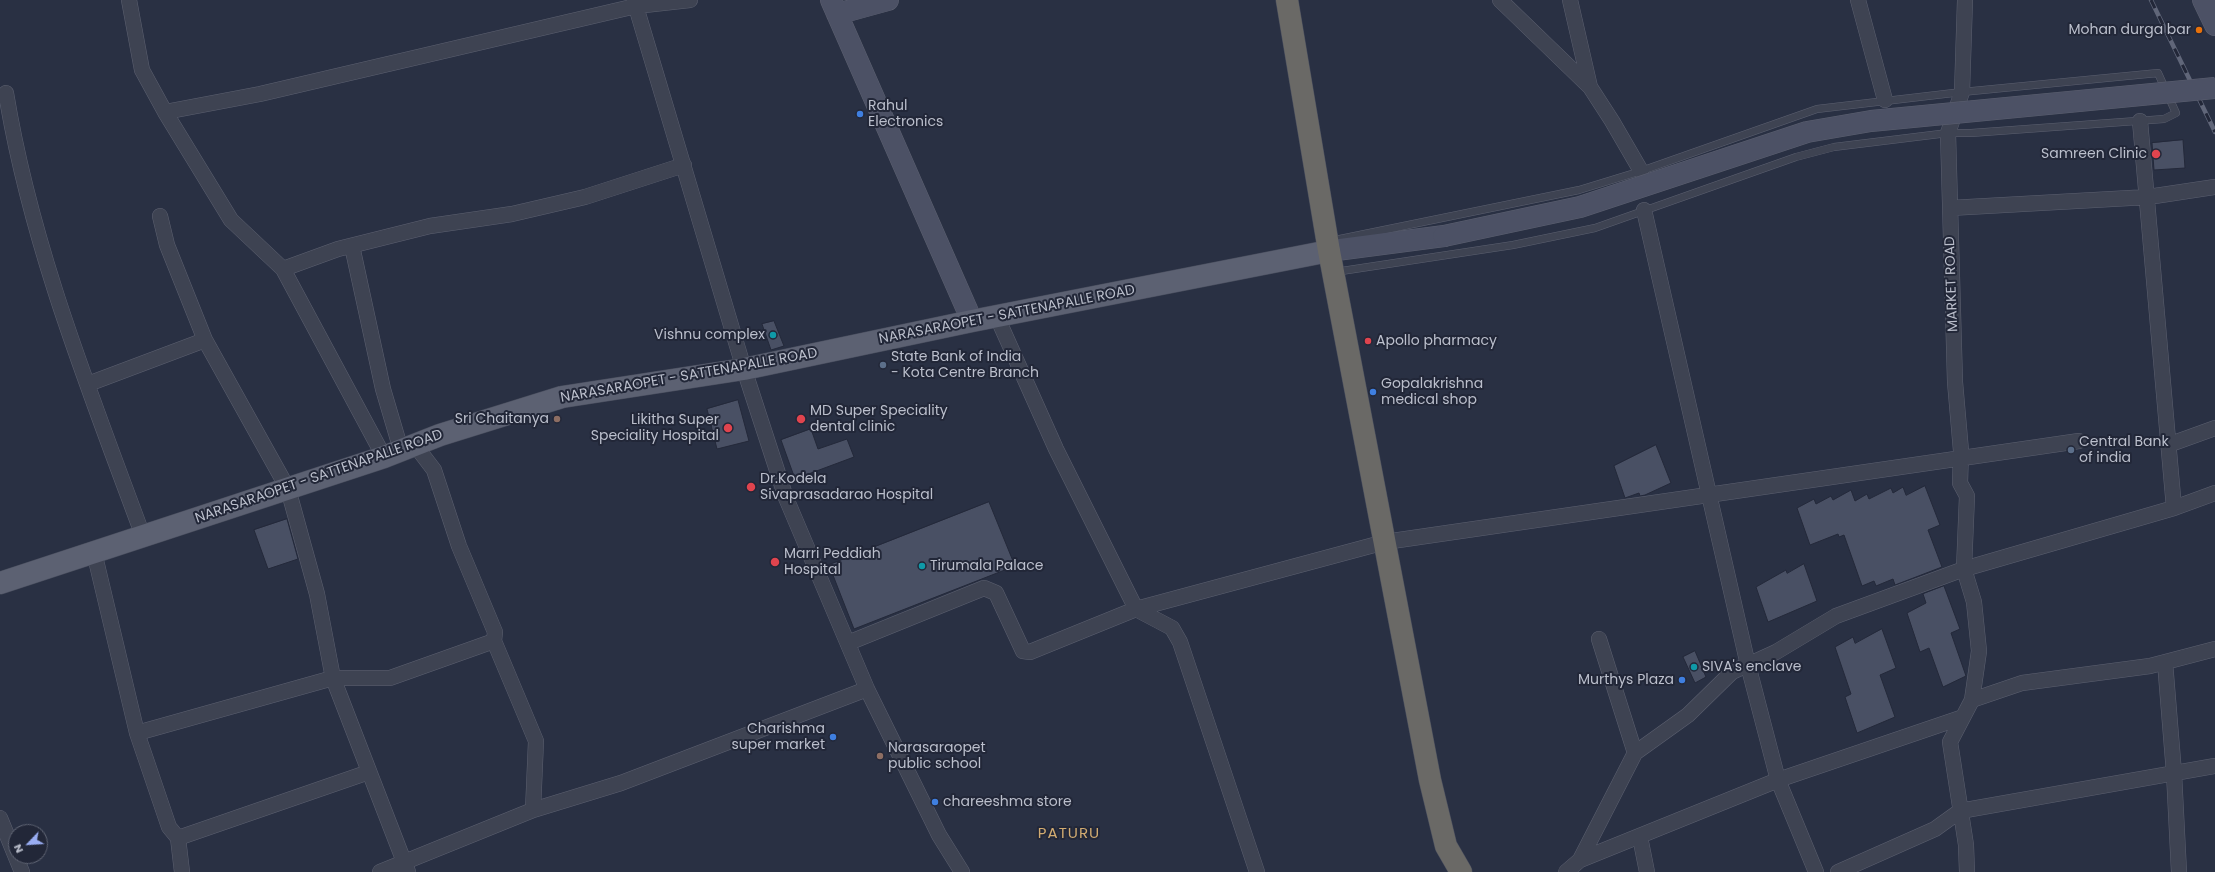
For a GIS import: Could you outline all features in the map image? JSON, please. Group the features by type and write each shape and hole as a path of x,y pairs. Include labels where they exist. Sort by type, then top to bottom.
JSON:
{"highway":[{"path":"1287,0 1329,246 1430,780 1446,846 1462,872"}],"main road":[{"path":"888,0 834,7 972,321"},
{"path":"2203,0 2215,25"},
{"name":"NARASARAOPET - SATTENAPALLE ROAD","path":"0,582 288,489 562,397 744,369 1329,246 1444,236 1580,207 1807,132 1871,121 2215,88"}],"street":[{"path":"128,0 142,70 165,112 231,220 283,269 400,451 434,470 459,546 494,632 494,641 536,741 533,810"},
{"path":"165,112 260,94 635,3 690,0"},
{"path":"1500,0 1590,87 1641,171"},
{"path":"1570,0 1590,87"},
{"path":"1858,0 1886,100"},
{"name":"MARKET ROAD","path":"1965,0 1962,92 1948,133 1955,382 1960,458 1960,483 1967,496 1964,569 1974,602 1978,651 1972,700"},
{"path":"635,3 744,369 786,498 868,689 939,835 962,872"},
{"path":"6,93 14,144 46,259 88,384 142,536"},
{"path":"2140,121 2148,197 2174,508"},
{"path":"283,269 352,246 430,226 512,214 585,197 684,165"},
{"path":"1950,208 2148,197 2215,187"},
{"path":"1644,210 1748,665 1778,780 1816,872"},
{"path":"160,216 167,246 205,340 288,489 317,594 333,678 406,868"},
{"path":"352,246 382,388 400,451"},
{"path":"996,317 1056,449 1136,609 1172,628 1180,642 1258,872"},
{"path":"88,384 205,340"},
{"path":"2168,445 2215,428"},
{"path":"848,643 984,588 996,593 1023,651 1030,652 1136,609 1385,542 2079,441"},
{"path":"1580,860 1635,753 1688,715 1732,672 1776,652 1836,616 1964,569 2174,508 2215,492"},
{"path":"94,552 137,733 169,827 178,838 182,872"},
{"path":"1599,639 1635,753"},
{"path":"137,733 333,678 390,678 494,641"},
{"path":"1967,872 1966,845 1950,742 1972,700 2022,684 2150,666 2215,649"},
{"path":"2165,662 2174,773 2178,872"},
{"path":"380,872 406,868 533,810 621,783 868,689"},
{"path":"1566,872 1580,860 1778,780 1963,717"},
{"path":"1838,872 1935,829 1960,811 2215,766"},
{"path":"178,838 370,772"},
{"path":"0,818 22,872"},
{"path":"1640,837 1647,872"}],"lane":[{"path":"1329,246 1579,190 1641,171 1817,109 1886,100 2158,73 2176,113 2164,119 1971,133 1948,133 1834,147 1796,157 1595,228 1513,245 1334,272"}],"building":[{"path":"2183,140 2185,168 2154,170 2152,143"},
{"name":"Vishnu complex","path":"774,321 784,346 771,350 762,324"},
{"path":"738,400 749,441 717,449 707,409"},
{"path":"811,429 818,449 847,439 854,457 795,479 781,440"},
{"path":"1656,445 1671,483 1645,495 1640,496 1639,493 1625,498 1614,466"},
{"path":"1925,486 1940,525 1928,530 1942,567 1895,585 1893,579 1876,586 1874,581 1862,586 1844,535 1839,537 1838,534 1810,545 1797,508 1814,499 1816,504 1831,496 1833,500 1851,490 1855,501 1867,494 1869,499 1891,488 1893,493 1903,487 1906,495"},
{"name":"Tirumala Palace","path":"989,502 1015,566 854,629 829,565"},
{"path":"287,519 298,559 268,569 254,530"},
{"path":"1804,564 1817,601 1768,622 1756,587 1786,570 1787,573"},
{"path":"1944,586 1960,629 1951,633 1966,676 1943,687 1929,648 1920,652 1907,613 1926,603 1923,594"},
{"path":"1882,629 1896,668 1880,675 1895,717 1857,733 1845,697 1851,694 1835,647 1853,637 1855,643"},
{"name":"SIVA's enclave","path":"1695,651 1706,677 1695,683 1683,657"}],"railway":[{"path":"2151,0 2215,132"}],"place":[{"name":"Mohan durga bar","path":"2199,30"},
{"name":"Rahul Electronics","path":"860,114"},
{"name":"Samreen Clinic","path":"2156,154"},
{"name":"Vishnu complex","path":"773,335"},
{"name":"Apollo pharmacy","path":"1368,341"},
{"name":"State Bank of India - Kota Centre Branch","path":"883,365"},
{"name":"Gopalakrishna medical shop","path":"1373,392"},
{"name":"Sri Chaitanya","path":"557,419"},
{"name":"MD Super Speciality dental clinic","path":"801,419"},
{"name":"Likitha Super Speciality Hospital","path":"728,428"},
{"name":"Central Bank of india","path":"2071,450"},
{"name":"Dr.Kodela Sivaprasadarao Hospital","path":"751,487"},
{"name":"Marri Peddiah Hospital","path":"775,562"},
{"name":"Tirumala Palace","path":"922,566"},
{"name":"SIVA's enclave","path":"1694,667"},
{"name":"Murthys Plaza","path":"1682,680"},
{"name":"Charishma super market","path":"833,737"},
{"name":"Narasaraopet public school","path":"880,756"},
{"name":"chareeshma store","path":"935,802"}],"district":[{"name":"PATURU","path":"1069,834"}]}
